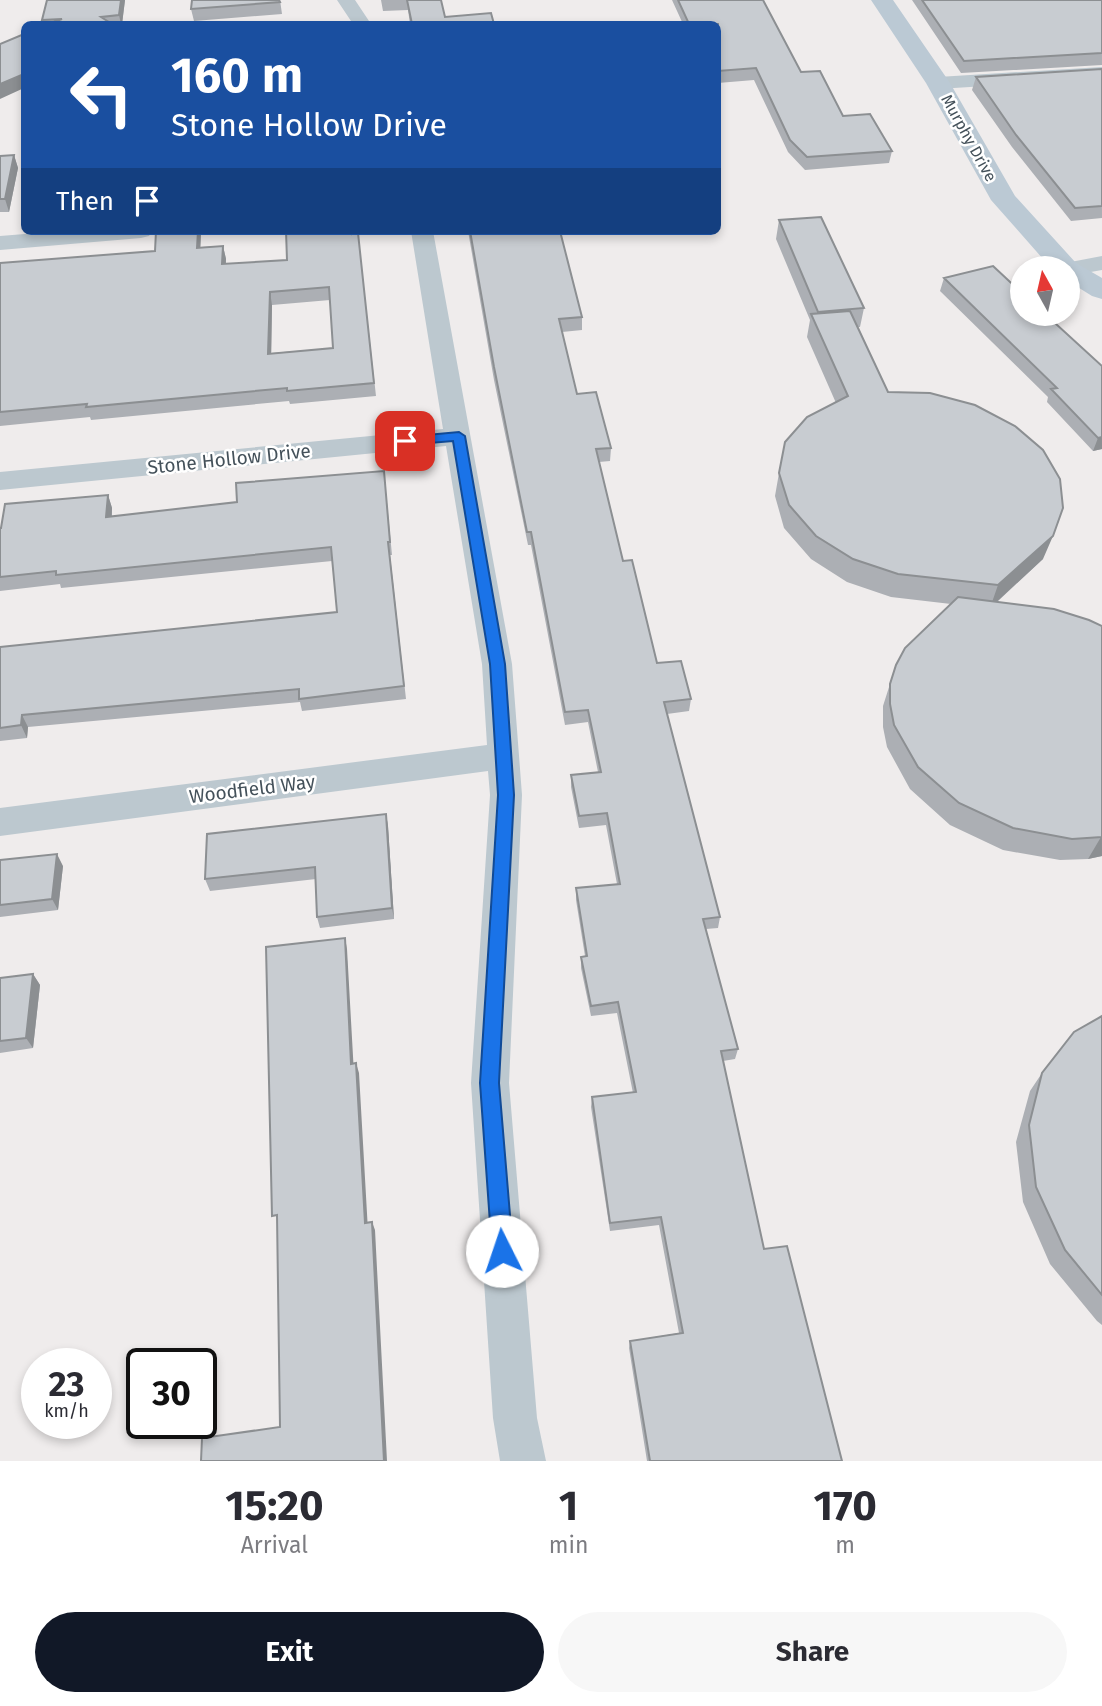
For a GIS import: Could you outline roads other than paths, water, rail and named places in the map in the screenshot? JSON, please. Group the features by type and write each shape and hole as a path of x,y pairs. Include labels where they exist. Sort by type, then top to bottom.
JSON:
{"street":[{"path":"346,0 360,21"},
{"name":"Murphy Drive","path":"882,0 938,83 1004,200 1055,256"},
{"path":"938,83 1102,73"},
{"path":"0,243 60,235"},
{"path":"423,235 497,664 505,756 506,795 489,1083 515,1418 523,1461"},
{"path":"1080,267 1102,263"},
{"name":"Murphy Drive","path":"1080,277 1102,290"},
{"name":"Stone Hollow Drive","path":"0,481 459,436"},
{"name":"Woodfield Way","path":"0,822 505,756"}]}
